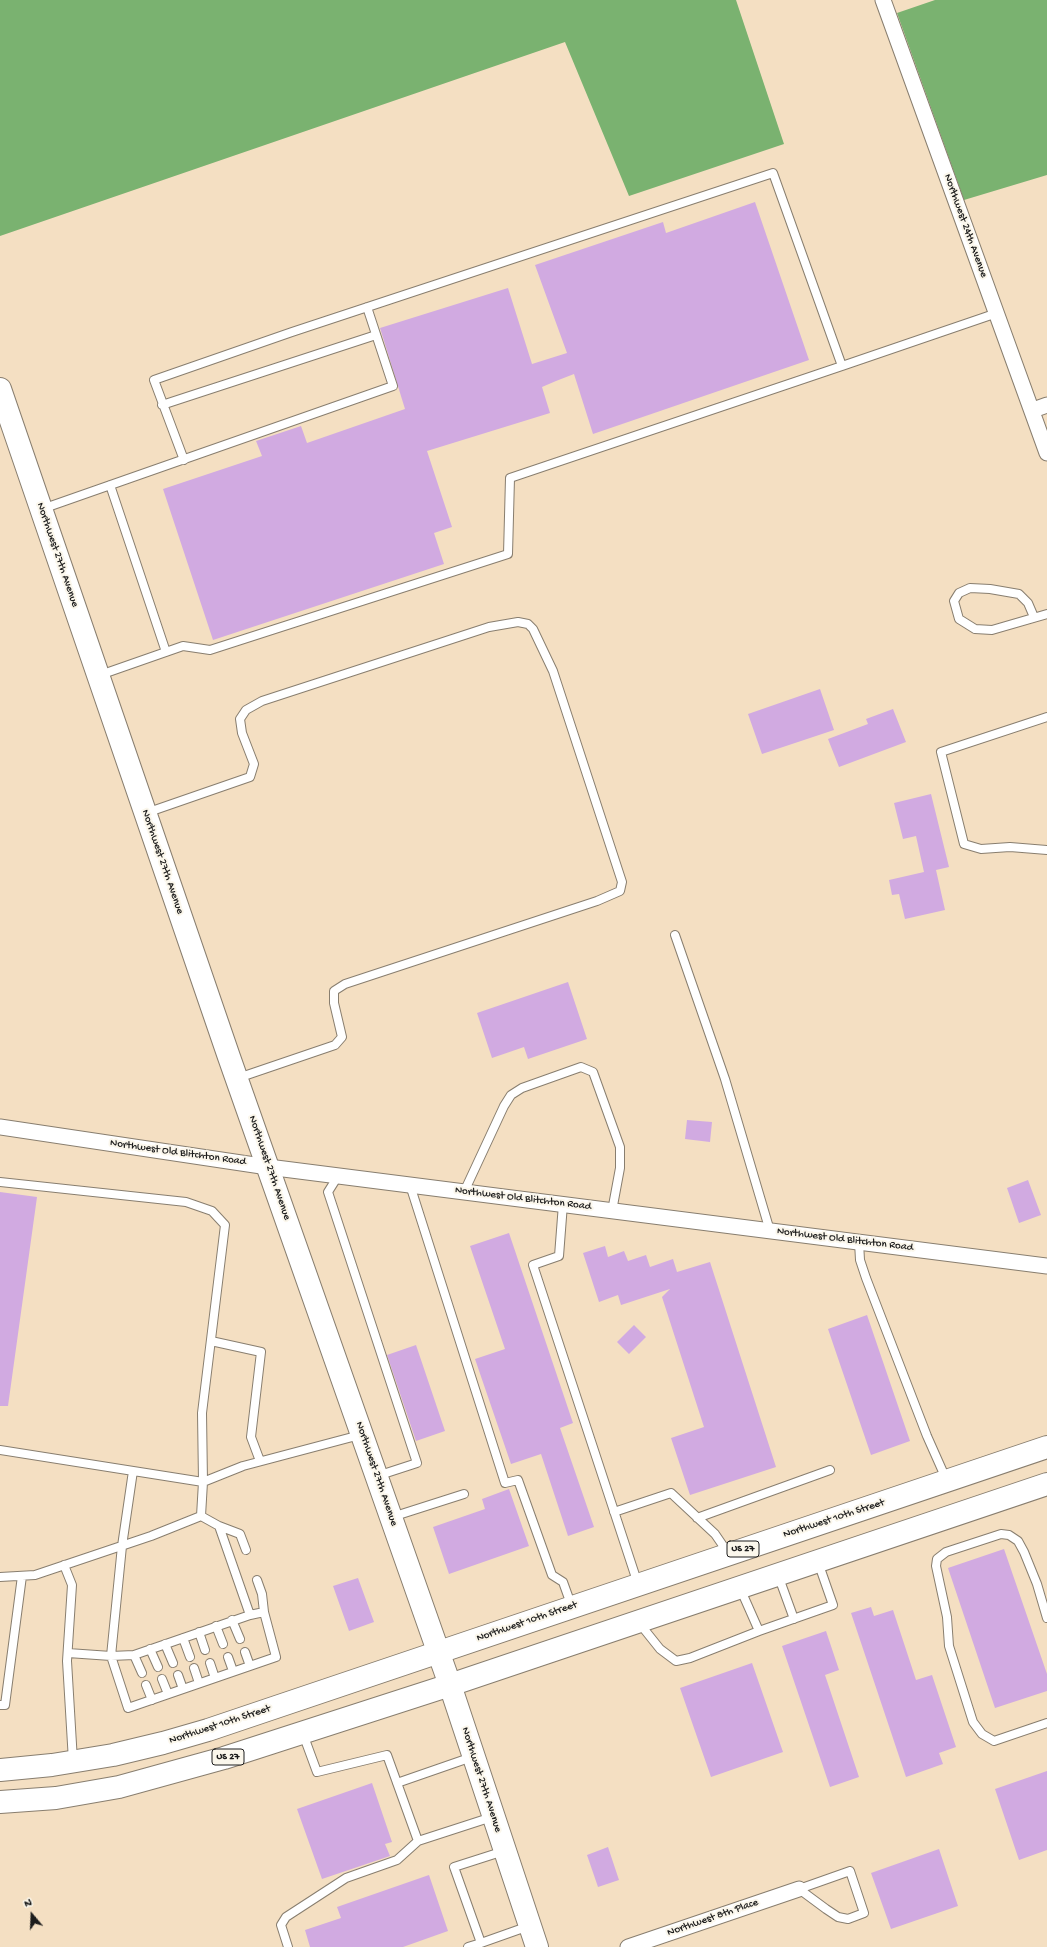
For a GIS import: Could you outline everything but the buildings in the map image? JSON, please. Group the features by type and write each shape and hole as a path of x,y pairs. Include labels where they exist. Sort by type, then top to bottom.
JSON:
{"main road":[{"name":"Northwest 27th Avenue","path":"0,389 237,1079 450,1685 536,1947"},
{"name":"Northwest 10th Street","path":"0,1770 73,1762 113,1755 163,1743 1046,1449"},
{"name":"US 27","path":"0,1802 56,1798 119,1787 189,1769 450,1685 1047,1484"},
{"path":"728,1554 740,1587"}],"street":[{"name":"Northwest 24th Avenue","path":"883,0 1033,410 1047,453"},
{"path":"1033,410 1047,405"},
{"name":"Northwest Old Blitchton Road","path":"0,1127 268,1167 1047,1266"},
{"name":"Northwest 8th Place","path":"628,1947 799,1889"}],"lane":[{"path":"184,460 162,405 154,380 367,307 773,173 842,366"},
{"path":"41,510 393,386 367,307"},
{"path":"98,675 183,646 210,650 508,554 510,478 997,314"},
{"path":"162,405 376,335"},
{"path":"110,485 166,652"},
{"path":"1034,617 1028,603 1018,594 990,588 970,588 959,593 954,601 959,619 975,629 992,630 1047,614"},
{"path":"146,813 250,777 254,764 242,733 240,718 246,710 262,701 489,627 518,622 528,624 533,629 553,671 622,882 620,891 597,901 345,984 334,991 334,1003 342,1037 335,1045 237,1079"},
{"path":"1047,717 941,752 964,844 981,850 1010,847 1047,850"},
{"path":"675,935 725,1079 770,1231"},
{"path":"464,1192 504,1106 511,1095 522,1088 581,1068 593,1072 620,1146 620,1168 612,1211"},
{"path":"338,1176 328,1192 417,1463 377,1476"},
{"path":"0,1182 186,1202 212,1211 225,1225 202,1413 203,1482 201,1516"},
{"path":"410,1185 506,1483 518,1480 552,1575 563,1582 572,1607"},
{"path":"563,1204 559,1256 533,1264 638,1585"},
{"path":"859,1242 860,1260 871,1291 927,1436 947,1481"},
{"path":"211,1341 261,1352 251,1436 260,1461"},
{"path":"0,1450 203,1482 260,1461 362,1434"},
{"path":"697,1518 830,1470"},
{"path":"133,1471 122,1546 111,1656 128,1708 276,1656 264,1612 262,1594 257,1580"},
{"path":"614,1512 671,1493 715,1534 728,1554"},
{"path":"391,1518 464,1494"},
{"path":"0,1577 35,1575 122,1546 201,1516 219,1526 240,1534 246,1550"},
{"path":"219,1526 250,1615"},
{"path":"1047,1618 1037,1584 1024,1552 1018,1541 1009,1535 1001,1534 946,1552 937,1559 936,1566 947,1617 949,1646 973,1722 982,1734 994,1741 1047,1723"},
{"path":"638,1621 660,1649 676,1661 690,1658 832,1605 818,1561"},
{"path":"64,1565 72,1585 68,1653 73,1762"},
{"path":"778,1574 794,1619"},
{"path":"0,1705 5,1705 22,1576"},
{"path":"740,1587 759,1631"},
{"path":"68,1653 111,1656 134,1655 232,1620 264,1612"},
{"path":"232,1620 240,1639"},
{"path":"216,1626 223,1644"},
{"path":"199,1632 205,1650"},
{"path":"183,1638 190,1657"},
{"path":"165,1644 173,1663"},
{"path":"150,1649 158,1667"},
{"path":"245,1652 250,1666"},
{"path":"134,1655 142,1673"},
{"path":"228,1657 233,1671"},
{"path":"210,1663 215,1678"},
{"path":"194,1668 199,1683"},
{"path":"178,1675 183,1689"},
{"path":"162,1680 168,1694"},
{"path":"146,1686 152,1700"},
{"path":"302,1733 317,1772 387,1754 418,1841"},
{"path":"397,1783 474,1756"},
{"path":"288,1947 281,1925 286,1917 346,1878 397,1860 418,1841 493,1817"},
{"path":"481,1943 454,1867 505,1851"},
{"path":"850,1871 864,1913 848,1919 838,1917 799,1889 850,1871"},
{"path":"468,1947 530,1926"}],"green space":[{"path":"0,0 736,0 784,144 629,196 565,42 0,236"},
{"path":"935,0 1047,0 1047,175 964,200 897,13"}]}
